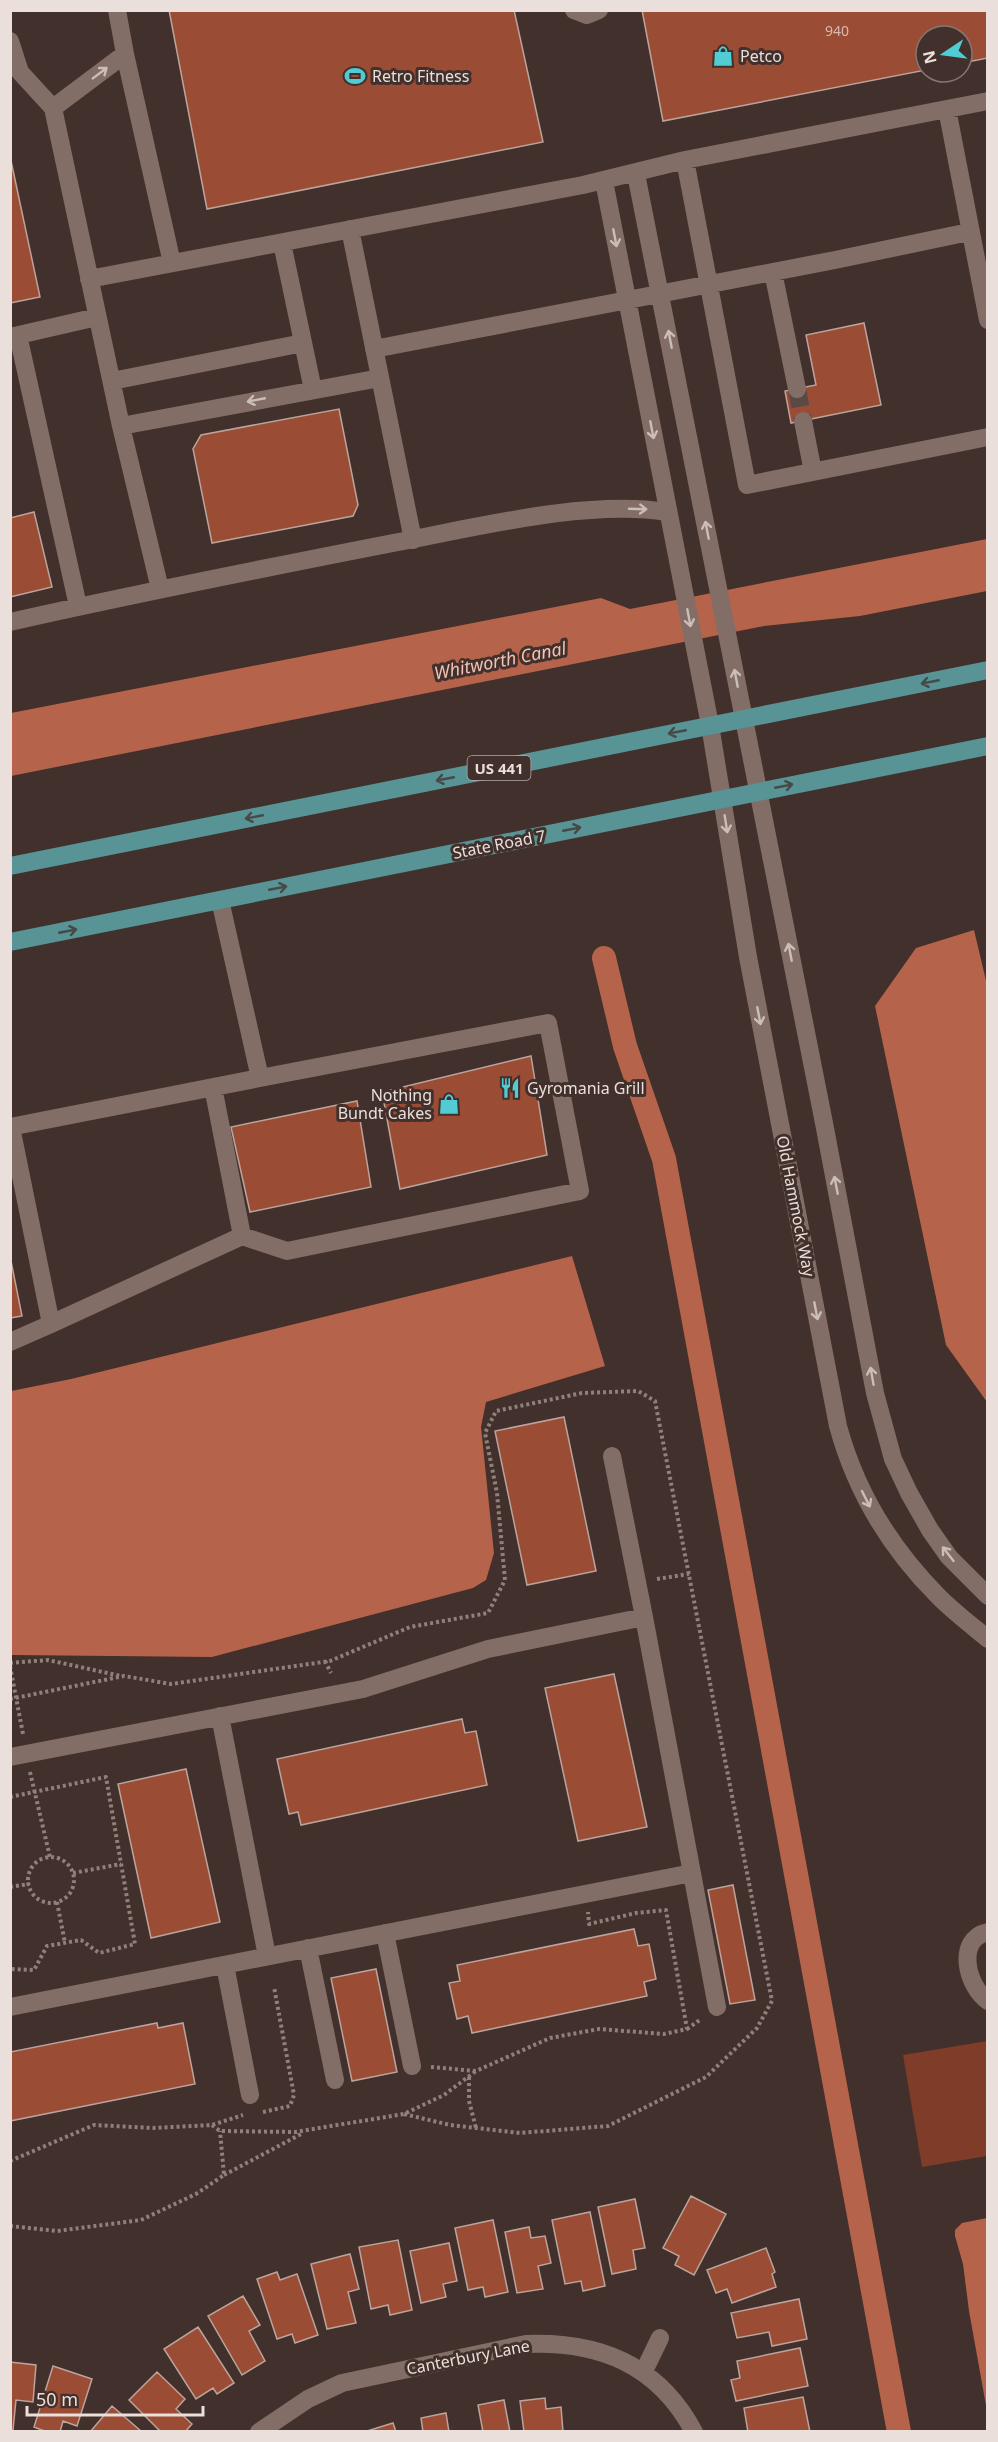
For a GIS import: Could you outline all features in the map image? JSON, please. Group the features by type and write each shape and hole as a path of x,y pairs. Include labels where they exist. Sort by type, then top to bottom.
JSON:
{"main road":[{"name":"US 441","path":"10,866 987,670"},
{"name":"State Road 7","path":"10,942 987,746"}],"street":[{"path":"117,10 172,263"},
{"path":"574,10 587,15 599,10"},
{"path":"10,41 20,72 53,108 121,426 160,589"},
{"path":"53,108 125,54"},
{"path":"89,279 604,181 685,160 987,101"},
{"path":"947,110 987,320"},
{"path":"685,160 747,485 987,437"},
{"path":"636,174 884,1431 909,1493 930,1530 949,1557 987,1596"},
{"name":"Old Hammock Way","path":"604,181 710,725 748,957 838,1426 845,1452 872,1512 894,1544 940,1598 987,1639"},
{"path":"350,229 413,540"},
{"path":"374,349 708,285 969,231"},
{"path":"282,243 313,390"},
{"path":"773,272 797,389"},
{"path":"78,606 14,336 97,317"},
{"path":"112,381 303,343"},
{"path":"121,426 380,378"},
{"path":"803,420 813,472"},
{"path":"10,622 160,589 540,517 609,508 667,512"},
{"path":"220,900 260,1078"},
{"path":"10,1342 51,1324 242,1236 287,1251 580,1191 548,1023 11,1127 51,1324"},
{"path":"213,1087 242,1236"},
{"path":"612,1456 645,1617 717,2007"},
{"path":"10,1757 363,1689 488,1649 645,1617"},
{"path":"220,1716 267,1956"},
{"path":"10,2007 692,1873"},
{"path":"987,1932 974,1940 967,1959 973,1987 987,2001"},
{"path":"385,1933 412,2066"},
{"path":"308,1948 335,2080"},
{"path":"225,1965 250,2095"},
{"path":"644,2373 660,2338"},
{"name":"Canterbury Lane","path":"259,2432 308,2399 342,2383 526,2344 557,2343 588,2347 616,2357 644,2373 667,2392 694,2432"}],"path":[{"path":"24,1739 13,1698 10,1665 48,1660 171,1684 325,1661 410,1627 488,1613 505,1580 497,1493 485,1432 496,1412 582,1393 638,1390 655,1401 772,2001 757,2028 706,2077 608,2126 520,2133 450,2125 404,2114"},
{"path":"652,1579 688,1574"},
{"path":"325,1661 329,1673 339,1671"},
{"path":"13,1698 124,1676"},
{"path":"30,1772 50,1857"},
{"path":"10,1797 106,1777 135,1944 99,1953 81,1940 47,1946 33,1970 10,1969"},
{"path":"50,1857 64,1861 73,1873 73,1888 69,1894 57,1902 42,1901 31,1891 29,1876 36,1863 50,1857"},
{"path":"73,1873 121,1864"},
{"path":"10,1887 29,1884"},
{"path":"57,1902 65,1943"},
{"path":"212,2125 220,2131 295,2132 404,2114 444,2095 476,2071 550,2038 599,2029 664,2034 687,2029 666,1910 636,1913 589,1924 588,1912"},
{"path":"10,2161 94,2125 153,2128 212,2125 242,2115 290,2106 294,2095 274,1987"},
{"path":"412,2066 476,2071"},
{"path":"469,2077 469,2101 476,2128"},
{"path":"10,2226 57,2231 141,2220 196,2194 224,2175 307,2130"},
{"path":"220,2131 224,2175"}],"shaded area":[{"path":"987,2041 987,2156 922,2167 903,2055"}],"water":[{"name":"Whitworth Canal","path":"987,539 987,591 860,616 764,626 11,776 11,713 601,598 630,609"},
{"path":"974,930 988,989 987,1402 946,1345 875,1006 916,948"},
{"path":"572,1256 605,1366 486,1402 481,1427 494,1553 486,1580 473,1588 212,1657 11,1655 11,1391 71,1379"},
{"path":"988,2218 987,2411 963,2264 955,2230 962,2223"}],"building":[{"name":"Retro Fitness","path":"169,10 514,10 543,142 207,209"},
{"path":"642,10 988,10 988,58 974,61 974,24 914,24 914,72 663,121"},
{"path":"10,156 40,297 10,303"},
{"path":"864,323 881,405 791,423 785,391 816,385 806,335"},
{"path":"339,409 358,505 353,516 212,543 193,449 201,435"},
{"path":"34,512 52,587 10,597 10,518"},
{"path":"531,1056 547,1155 400,1189 382,1092"},
{"path":"357,1101 371,1187 250,1212 231,1127"},
{"path":"10,1256 22,1316 10,1318"},
{"path":"564,1417 596,1571 527,1585 495,1431"},
{"path":"614,1674 647,1827 578,1841 545,1688"},
{"path":"462,1719 465,1733 476,1731 487,1785 301,1825 298,1812 289,1814 277,1759"},
{"path":"186,1769 220,1922 151,1938 118,1784"},
{"path":"733,1885 755,2000 730,2004 708,1890"},
{"path":"634,1929 638,1946 649,1944 656,1979 644,1982 647,1996 472,2033 468,2016 457,2019 449,1983 460,1981 457,1965"},
{"path":"376,1969 397,2072 352,2081 331,1978"},
{"path":"157,2023 158,2028 183,2023 195,2084 10,2121 10,2052"},
{"path":"691,2196 726,2214 694,2275 675,2265 679,2256 663,2248"},
{"path":"635,2199 645,2248 633,2250 636,2269 612,2274 598,2207"},
{"path":"590,2212 605,2286 583,2291 581,2281 565,2284 552,2220"},
{"path":"493,2220 508,2292 485,2297 483,2287 468,2290 455,2228"},
{"path":"529,2227 531,2238 545,2236 551,2263 538,2266 543,2289 517,2293 505,2232"},
{"path":"398,2240 412,2310 390,2315 388,2305 371,2309 359,2247"},
{"path":"449,2243 457,2281 443,2284 446,2297 421,2303 410,2251"},
{"path":"766,2248 775,2272 772,2274 776,2287 732,2303 727,2289 716,2293 707,2270"},
{"path":"350,2254 359,2289 348,2292 356,2323 327,2329 311,2264"},
{"path":"277,2272 280,2280 297,2274 318,2335 295,2343 292,2334 277,2339 257,2279"},
{"path":"243,2296 260,2325 249,2331 265,2361 242,2375 208,2316"},
{"path":"799,2299 807,2339 772,2346 769,2332 737,2338 731,2313"},
{"path":"198,2327 234,2383 217,2394 213,2388 196,2399 164,2349"},
{"path":"800,2348 808,2386 736,2401 731,2380 740,2378 737,2361"},
{"path":"10,2362 36,2365 33,2402 16,2400 13,2430 10,2430"},
{"path":"53,2366 92,2379 77,2426 63,2421 60,2432 47,2432 34,2427"},
{"path":"157,2372 185,2399 176,2409 192,2424 185,2432 161,2432 129,2400"},
{"path":"803,2397 810,2432 748,2432 744,2408"},
{"path":"545,2398 546,2409 561,2407 563,2432 524,2432 520,2401"},
{"path":"504,2400 510,2432 483,2432 478,2405"},
{"path":"112,2406 142,2432 90,2432"},
{"path":"446,2413 449,2432 423,2432 421,2418"},
{"path":"393,2423 396,2432 367,2432 367,2431"}],"waterway":[{"path":"604,958 625,1046 664,1159 899,2432"}],"tunnel":[{"path":"797,389 803,421"}],"place":[{"name":"Petco","path":"723,56"},
{"name":"Retro Fitness","path":"355,76"},
{"name":"Gyromania Grill","path":"510,1088"},
{"name":"Nothing Bundt Cakes","path":"449,1104"}]}
